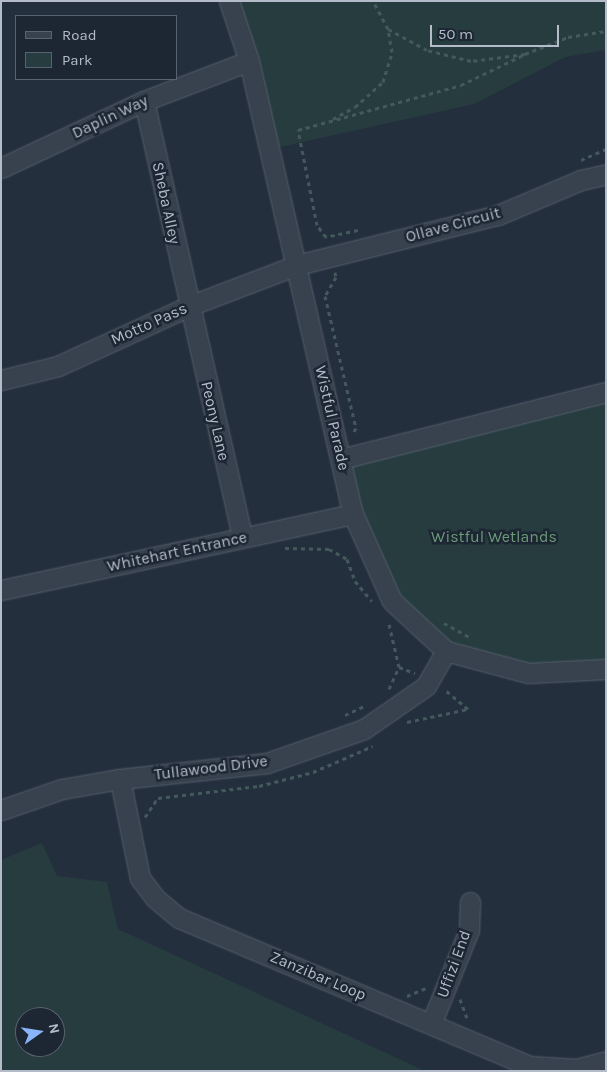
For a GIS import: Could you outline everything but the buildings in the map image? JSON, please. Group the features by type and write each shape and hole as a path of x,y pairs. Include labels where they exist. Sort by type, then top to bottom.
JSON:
{"street":[{"name":"Wistful Parade","path":"229,1 249,61 296,265 350,457 353,514 392,601 446,651 528,673 606,669"},
{"name":"Daplin Way","path":"1,168 144,100 249,61"},
{"name":"Sheba Alley","path":"144,100 189,306"},
{"name":"Ollave Circuit","path":"296,265 498,215 581,180 606,174"},
{"name":"Motto Pass","path":"1,380 58,366 189,306 296,265"},
{"name":"Peony Lane","path":"189,306 242,537"},
{"path":"350,457 606,392"},
{"name":"Whitehart Entrance","path":"1,590 353,514"},
{"name":"Tullawood Drive","path":"1,810 62,789 120,779 266,763 364,729 426,686 446,651"},
{"name":"Zanzibar Loop","path":"120,779 140,878 155,898 179,918 529,1066 577,1069 606,1061"},
{"name":"Uffizi End","path":"431,1024 469,930 470,902"}],"path":[{"path":"328,121 355,107 383,82 392,52 388,29 373,1"},
{"path":"388,29 427,50 452,58 491,60 525,54"},
{"path":"350,457 353,435 356,428 325,296 336,278 326,237 317,225 298,130 461,85 525,54 568,37 606,31"},
{"path":"579,161 606,149"},
{"path":"326,237 364,228"},
{"path":"282,548 329,549 347,559 355,580 378,610"},
{"path":"384,617 392,631 399,667 387,694"},
{"path":"437,619 479,642"},
{"path":"399,667 430,678 468,709 407,722 399,728"},
{"path":"343,716 370,703"},
{"path":"129,821 144,819 158,798 258,786 312,772 374,744"},
{"path":"405,996 429,987 460,998 468,1020 476,1025"}],"green space":[{"path":"237,1 606,1 606,50 565,57 474,104 271,149"},
{"name":"Wistful Wetlands","path":"606,393 606,669 527,673 451,645 390,600 341,459"},
{"path":"42,843 57,876 107,882 118,929 425,1071 1,1071 1,860"}]}
